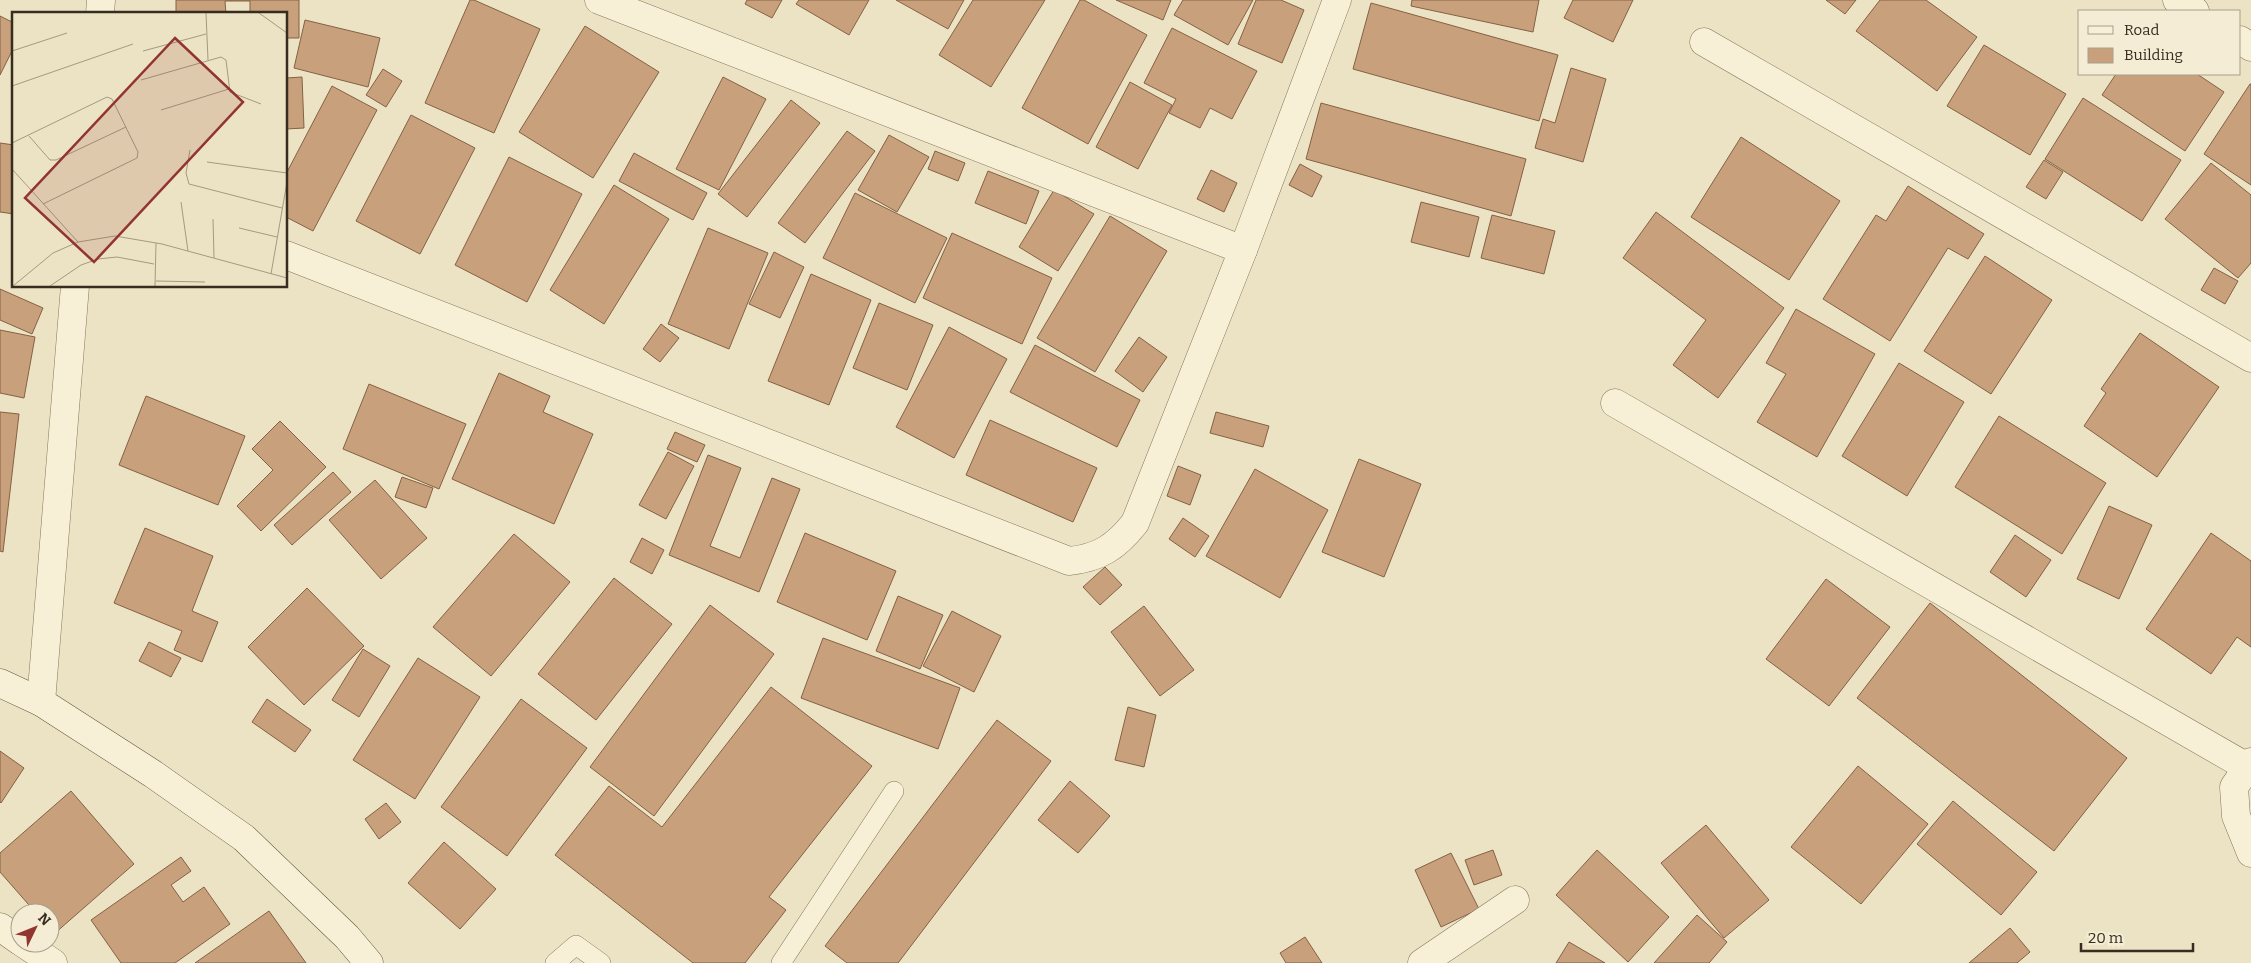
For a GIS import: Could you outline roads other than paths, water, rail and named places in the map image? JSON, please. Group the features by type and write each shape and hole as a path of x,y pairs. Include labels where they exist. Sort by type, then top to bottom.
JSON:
{"street":[{"path":"599,0 1243,250"},
{"path":"288,256 1069,561 1086,559 1104,551 1121,540 1135,523 1243,250 1337,0"},
{"path":"2177,0 2193,10"},
{"path":"1704,42 2251,358"},
{"path":"41,702 75,288"},
{"path":"1615,403 2249,764 2234,787 2236,816 2251,852"},
{"path":"0,684 41,702 153,774 244,838 347,937 369,963"},
{"path":"1422,963 1515,900"},
{"path":"38,953 53,963"}],"lane":[{"path":"781,963 894,791"},
{"path":"554,963 576,945 601,963"}]}
